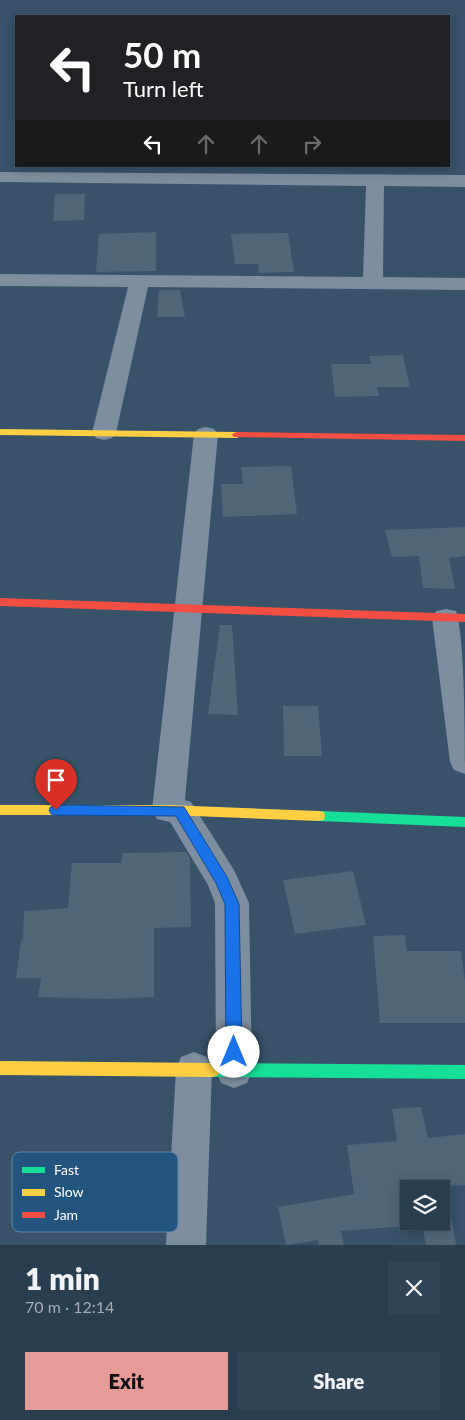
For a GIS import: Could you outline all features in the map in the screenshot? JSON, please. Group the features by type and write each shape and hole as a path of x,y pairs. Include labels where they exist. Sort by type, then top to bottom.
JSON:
{"street":[{"path":"0,176 187,172 375,181 465,182"},
{"path":"373,282 375,181"},
{"path":"0,280 465,284"},
{"path":"104,433 139,282"},
{"path":"0,432 465,438"},
{"path":"206,434 187,608 174,810 222,880 232,904 234,1071"},
{"path":"0,602 456,618 465,762"},
{"path":"0,810 174,810 465,822"},
{"path":"0,1068 465,1072"},
{"path":"186,1245 194,1069"}],"building":[{"path":"55,194 85,194 84,220 53,221"},
{"path":"156,232 156,271 96,272 99,234"},
{"path":"288,233 294,272 259,273 258,264 235,264 231,234"},
{"path":"159,290 180,290 185,317 157,317"},
{"path":"403,355 410,387 377,387 379,396 335,397 331,364 371,364 369,356"},
{"path":"291,466 297,514 223,517 221,484 243,484 241,467"},
{"path":"465,527 465,556 449,558 455,589 423,588 419,556 392,557 385,530"},
{"path":"220,625 232,625 238,715 208,714"},
{"path":"283,706 318,706 322,756 284,756"},
{"path":"186,852 190,859 191,927 154,928 154,997 107,999 38,997 41,978 16,978 21,941 23,941 24,911 68,908 72,863 121,863 122,853"},
{"path":"353,871 366,925 295,934 283,880"},
{"path":"405,935 407,951 461,951 465,981 465,1023 380,1023 373,936"},
{"path":"421,1107 428,1138 465,1134 465,1185 450,1186 450,1180 400,1180 400,1227 341,1231 344,1245 319,1245 318,1240 286,1245 278,1207 354,1194 347,1145 397,1141 392,1109"},
{"path":"450,1210 456,1245 426,1245 423,1230 450,1230"}],"traffic: fast":[{"path":"319,816 465,822"},
{"path":"213,1070 465,1072"}],"traffic: slow":[{"path":"0,432 237,435"},
{"path":"0,810 168,810 319,816"},
{"path":"0,1068 213,1070"}],"traffic: jam":[{"path":"237,435 465,438"},
{"path":"0,602 465,618"}],"route":[{"path":"56,810 180,811 222,880 232,904 234,926 234,1052"}]}
